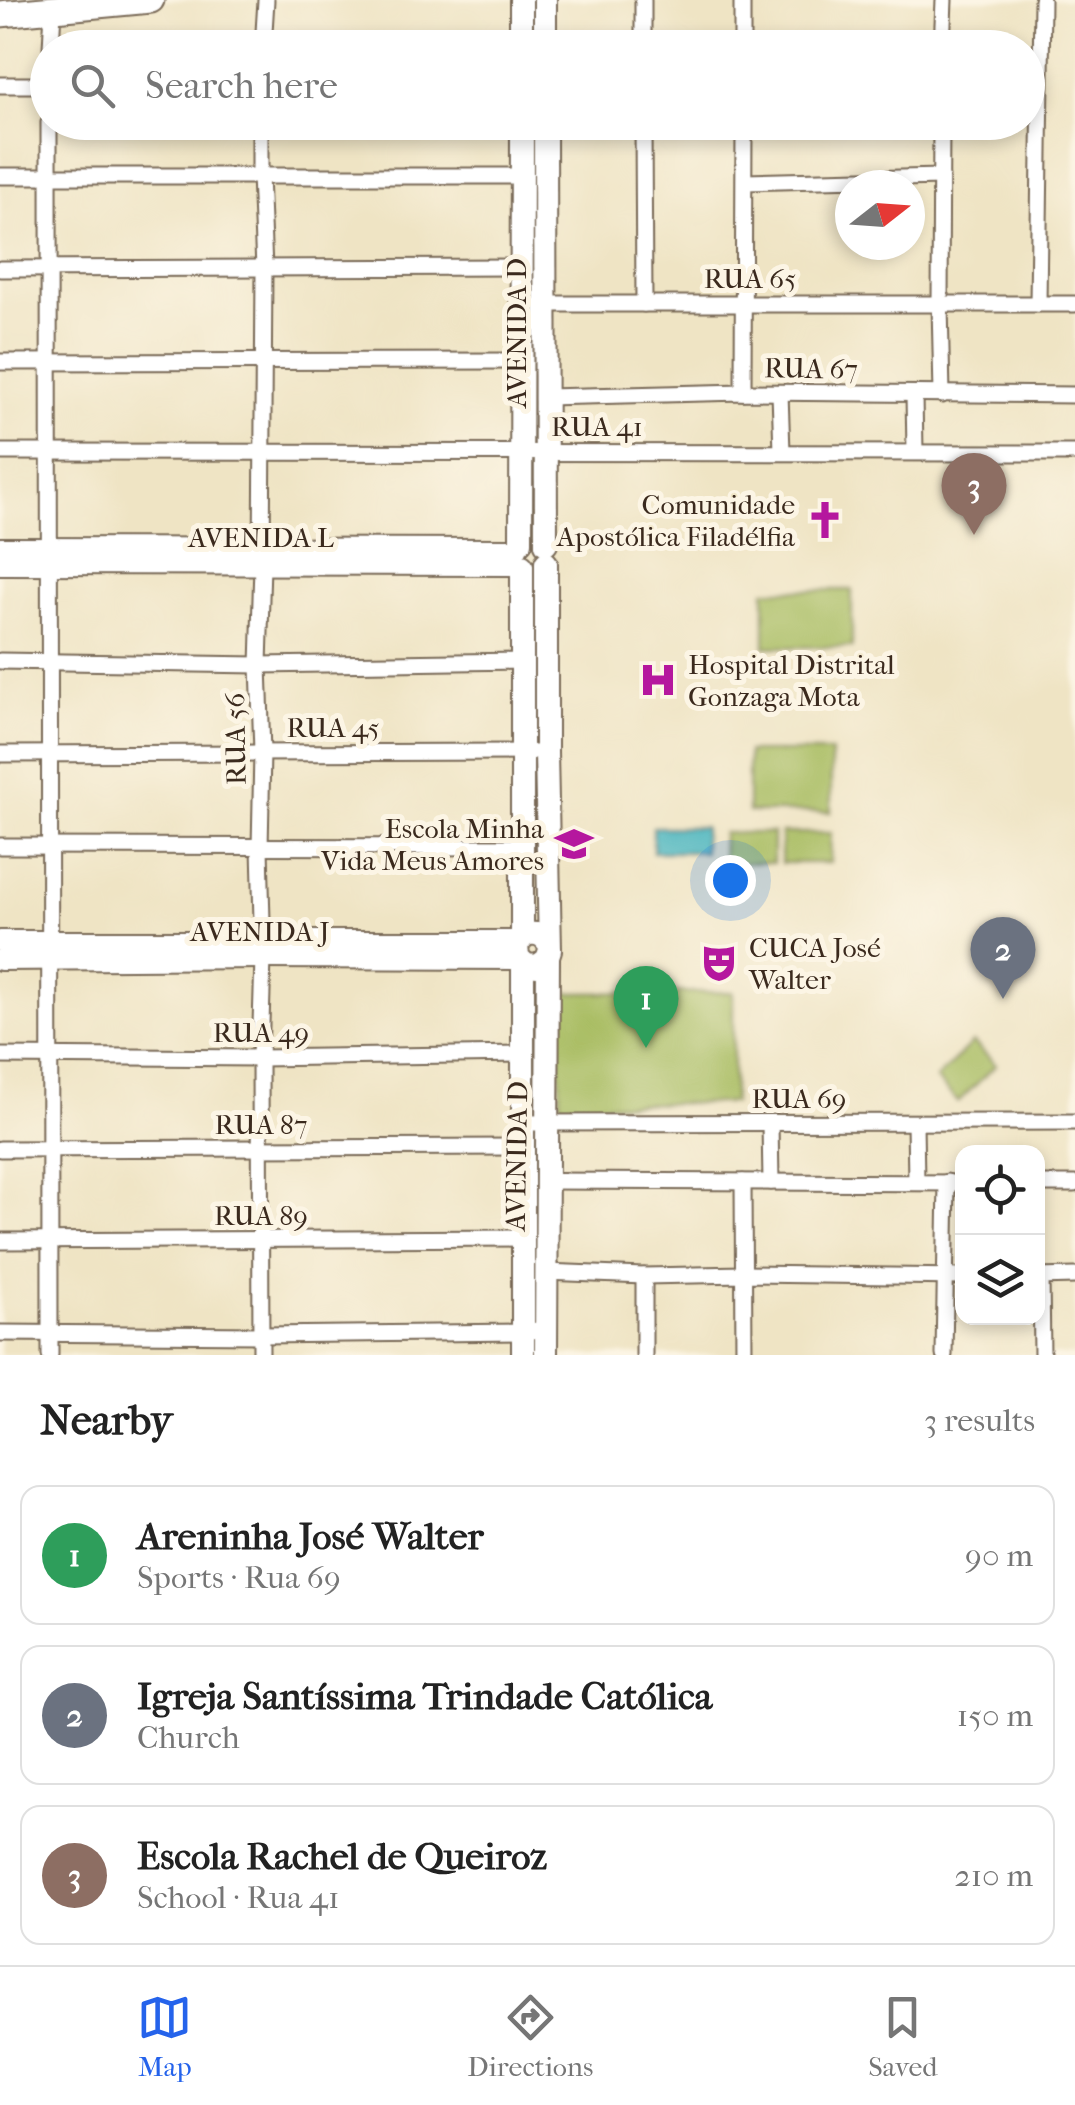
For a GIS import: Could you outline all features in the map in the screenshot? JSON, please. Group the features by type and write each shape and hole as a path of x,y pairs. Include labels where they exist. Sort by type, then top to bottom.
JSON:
{"main road":[{"path":"0,14 152,0"},
{"path":"520,0 521,30"},
{"path":"545,0 545,30"},
{"name":"AVENIDA D","path":"522,140 521,452 529,555 534,752 548,950 546,1272 531,1338"},
{"name":"AVENIDA D","path":"546,140 546,451 529,555 522,661 534,752 522,846 521,950 523,1238 531,1338 546,1355"},
{"path":"521,950 532,967 538,966 548,950"}],"street":[{"path":"264,30 266,0"},
{"path":"643,0 643,30"},
{"path":"742,0 742,30"},
{"path":"943,30 944,0"},
{"path":"1042,0 1042,30"},
{"path":"52,30 53,10"},
{"path":"0,86 30,85"},
{"path":"49,140 50,1355"},
{"name":"RUA 56","path":"260,140 264,268 259,664 261,1355"},
{"path":"643,140 644,304"},
{"path":"743,392 744,140"},
{"path":"941,140 942,395"},
{"path":"1038,304 1040,140"},
{"path":"0,176 522,176"},
{"path":"745,182 941,177"},
{"path":"0,269 522,267"},
{"name":"RUA 65","path":"546,304 1075,304"},
{"path":"0,362 522,361"},
{"name":"RUA 67","path":"546,397 743,392 1075,395"},
{"path":"780,393 782,452"},
{"path":"914,395 916,452"},
{"name":"RUA 41","path":"0,452 1075,453"},
{"name":"AVENIDA L","path":"0,548 48,556 529,555"},
{"name":"AVENIDA L","path":"0,564 48,556"},
{"path":"0,662 522,661"},
{"name":"RUA 45","path":"0,754 534,752"},
{"path":"0,846 522,846"},
{"name":"AVENIDA J","path":"0,941 51,951"},
{"name":"AVENIDA J","path":"0,960 51,951 521,950"},
{"name":"RUA 49","path":"0,1056 523,1054"},
{"name":"RUA 69","path":"522,1122 1075,1122"},
{"path":"770,1123 771,1182"},
{"path":"915,1123 916,1182"},
{"name":"RUA 87","path":"0,1149 522,1147"},
{"path":"546,1181 955,1182 954,1277 944,1355"},
{"path":"743,1182 744,1355"},
{"path":"1045,1184 1075,1184"},
{"name":"RUA 89","path":"0,1241 523,1238"},
{"path":"546,1272 954,1277"},
{"path":"644,1276 644,1355"},
{"path":"1045,1277 1075,1276"},
{"path":"1041,1325 1042,1355"},
{"path":"0,1333 531,1338"}],"green space":[{"path":"765,590 852,590 852,647 765,647"},
{"path":"748,752 831,752 831,812 748,812"},
{"path":"723,833 773,833 773,863 722,863"},
{"path":"781,833 831,833 830,863 781,863"},
{"path":"733,992 733,1103 560,1104 559,993"},
{"path":"973,1042 996,1065 958,1102 936,1079"}],"water":[{"path":"653,827 704,827 704,852 653,852"}],"place":[{"name":"Comunidade Apostólica Filadélfia","path":"825,520"},
{"name":"Escola Rachel de Queiroz","path":"974,535"},
{"name":"Hospital Distrital Gonzaga Mota","path":"658,680"},
{"name":"Escola Minha Vida Meus Amores","path":"574,844"},
{"name":"CUCA José Walter","path":"719,963"},
{"name":"Igreja Santíssima Trindade Católica","path":"1003,999"},
{"name":"Areninha José Walter","path":"646,1048"}]}
